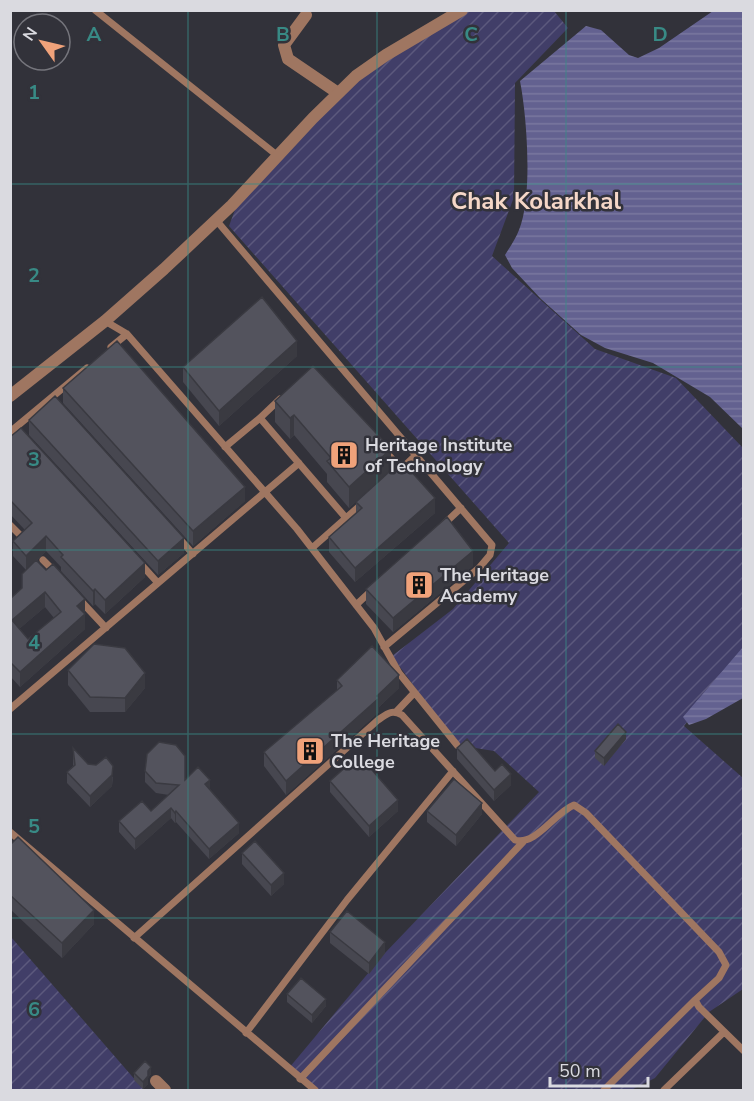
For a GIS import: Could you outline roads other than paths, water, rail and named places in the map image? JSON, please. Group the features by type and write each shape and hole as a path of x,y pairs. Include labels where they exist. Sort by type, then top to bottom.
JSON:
{"street":[{"path":"10,396 105,321 216,220 356,76 462,10"},
{"path":"306,15 284,45 288,60 338,93"},
{"path":"156,1081 165,1090"}],"lane":[{"path":"95,10 278,156"},
{"path":"216,220 492,544 490,555 479,568 384,647"},
{"path":"105,321 127,334 312,548 374,628 399,673 457,745"},
{"path":"102,355 127,334"},
{"path":"23,437 13,430 93,362"},
{"path":"225,447 282,397"},
{"path":"51,398 59,406"},
{"path":"260,418 346,518"},
{"path":"379,444 401,469"},
{"path":"393,476 416,455"},
{"path":"10,709 299,463"},
{"path":"312,548 370,497"},
{"path":"435,532 461,508"},
{"path":"10,525 24,539"},
{"path":"170,528 193,554"},
{"path":"134,558 158,584"},
{"path":"43,560 59,577"},
{"path":"356,605 374,589"},
{"path":"75,594 106,628"},
{"path":"396,712 414,693"},
{"path":"134,938 390,711 402,714 516,840 523,842"},
{"path":"246,1033 347,900 453,771"},
{"path":"300,1079 523,842 532,838 564,809 574,805 586,813 718,952 726,965 719,978 604,1090"},
{"path":"10,832 315,1090"},
{"path":"695,1000 699,1007 744,1051"},
{"path":"664,1090 724,1032"}],"place":[{"name":"Heritage Institute of Technology","path":"344,455"},
{"name":"The Heritage Academy","path":"419,585"},
{"name":"The Heritage College","path":"310,751"}],"district":[{"name":"Chak Kolarkhal","path":"536,201"}]}
